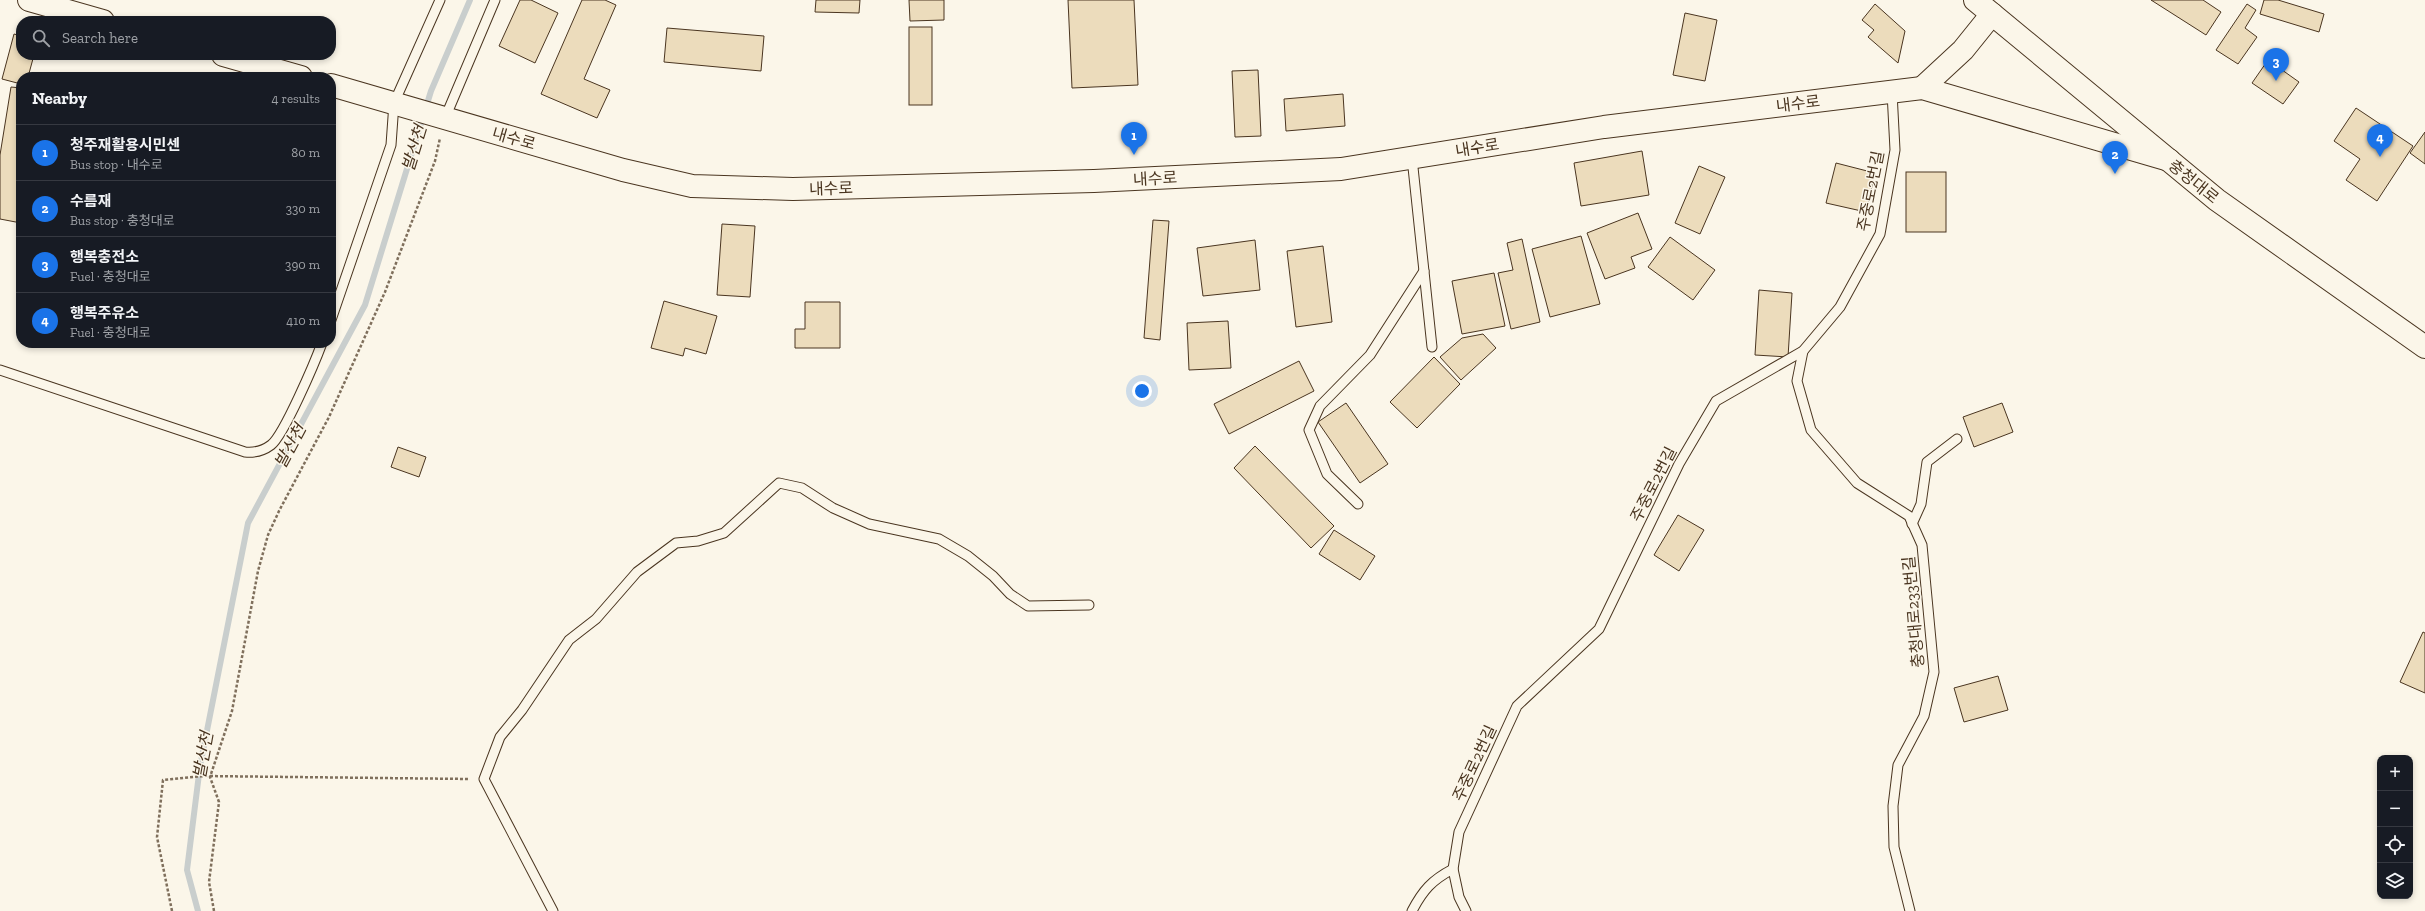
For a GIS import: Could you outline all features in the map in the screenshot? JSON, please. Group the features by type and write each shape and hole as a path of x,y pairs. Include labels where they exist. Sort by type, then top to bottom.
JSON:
{"street":[{"path":"28,0 85,16"},
{"name":"충청대로","path":"1975,0 1993,7 2217,200 2425,347"},
{"path":"1922,88 1963,50 1993,7"},
{"path":"241,60 283,72"},
{"name":"내수로","path":"336,86 623,170 692,186 793,189 1094,181 1341,169 1604,127 1922,88"},
{"path":"1922,88 2169,160"}],"lane":[{"path":"336,305 391,145 398,105 440,0"},
{"path":"442,117 495,0"},
{"name":"주중로2번길","path":"1466,911 1459,897 1453,869 1459,832 1517,706 1599,629 1679,464 1716,401 1802,351 1840,307 1880,234 1895,150 1892,92"},
{"path":"1412,158 1432,347"},
{"path":"1358,504 1327,474 1309,430 1320,406 1370,355 1424,271"},
{"path":"0,370 245,452 257,453 272,444 279,434 313,366 320,348"},
{"name":"충청대로233번길","path":"1802,351 1797,381 1812,430 1857,483 1909,516 1922,545 1934,672 1924,716 1898,765 1893,806 1894,847 1910,911"},
{"path":"1912,524 1921,504 1927,462 1957,439"},
{"path":"553,911 484,779 500,736 522,710 569,640 596,619 637,572 676,543 698,541 724,533 779,483 802,488 833,508 869,524 939,539 968,556 993,576 1010,594 1028,606 1089,605"},
{"path":"1412,911 1434,879 1453,869"}],"path":[{"path":"214,911 209,882 219,802 210,777 232,711 258,571 268,535 279,511 330,417 384,292 435,161 442,117"},
{"path":"172,911 157,837 163,780 178,777 204,776 484,779"}],"building":[{"path":"520,0 531,0 558,13 535,63 499,46"},
{"path":"582,0 605,0 616,5 584,79 610,90 597,118 541,94"},
{"path":"816,0 860,0 859,13 815,12"},
{"path":"909,0 944,0 944,20 910,21"},
{"path":"1068,0 1134,0 1138,85 1072,88"},
{"path":"2151,0 2203,0 2221,12 2206,35"},
{"path":"2264,0 2278,0 2324,14 2319,32 2260,14"},
{"path":"1875,4 1905,31 1898,63 1868,37 1874,30 1862,20"},
{"path":"2247,4 2256,10 2245,28 2257,37 2238,64 2216,50"},
{"path":"1685,13 1717,20 1705,81 1673,75"},
{"path":"909,27 932,27 932,105 909,105"},
{"path":"667,28 764,36 761,71 664,62"},
{"path":"14,34 16,35 16,60 33,60 29,72 16,72 16,83 2,79"},
{"path":"2268,60 2299,82 2283,104 2252,83"},
{"path":"1258,70 1261,136 1235,137 1232,71"},
{"path":"11,87 16,88 16,222 0,219 0,155"},
{"path":"1343,94 1345,126 1286,131 1284,99"},
{"path":"2356,108 2413,146 2377,201 2346,180 2360,159 2334,141"},
{"path":"2425,132 2425,164 2410,153"},
{"path":"1642,151 1649,195 1581,206 1574,163"},
{"path":"1836,163 1875,173 1866,212 1826,203"},
{"path":"1699,166 1725,177 1700,234 1675,223"},
{"path":"1906,172 1946,172 1946,232 1906,232"},
{"path":"1638,213 1652,249 1631,257 1635,268 1605,279 1587,233"},
{"path":"1153,220 1169,221 1160,340 1144,338"},
{"path":"722,224 755,226 750,297 717,295"},
{"path":"1581,236 1600,304 1550,317 1532,249"},
{"path":"1670,237 1715,270 1693,300 1648,267"},
{"path":"1522,239 1540,322 1511,329 1498,273 1513,270 1507,243"},
{"path":"1255,240 1260,290 1203,296 1197,248"},
{"path":"1323,246 1332,322 1296,327 1287,251"},
{"path":"1494,273 1505,326 1462,334 1452,281"},
{"path":"1759,290 1792,293 1788,357 1755,355"},
{"path":"664,301 717,316 706,354 685,348 683,356 651,348"},
{"path":"805,302 840,302 840,348 795,348 795,329 805,329"},
{"path":"1228,321 1231,368 1189,370 1187,323"},
{"path":"1483,334 1496,348 1461,380 1440,357 1462,338"},
{"path":"1434,357 1460,384 1417,428 1390,402"},
{"path":"1299,361 1314,391 1229,434 1214,404"},
{"path":"1346,403 1388,464 1360,483 1318,422"},
{"path":"2002,403 2013,432 1974,447 1963,417"},
{"path":"1255,446 1334,526 1311,548 1234,468"},
{"path":"398,447 426,457 419,477 391,467"},
{"path":"1678,515 1704,530 1679,571 1654,555"},
{"path":"1334,530 1375,556 1360,580 1319,554"},
{"path":"2423,632 2425,633 2425,693 2400,682"},
{"path":"1998,676 2008,710 1964,722 1954,688"}],"waterway":[{"name":"발산천","path":"198,911 187,870 200,766 248,523 365,305 431,91 470,0"}],"place":[{"name":"행복충전소","path":"2276,81"},
{"name":"청주재활용시민센","path":"1134,155"},
{"name":"행복주유소","path":"2380,157"},
{"name":"수름재","path":"2115,174"}]}
